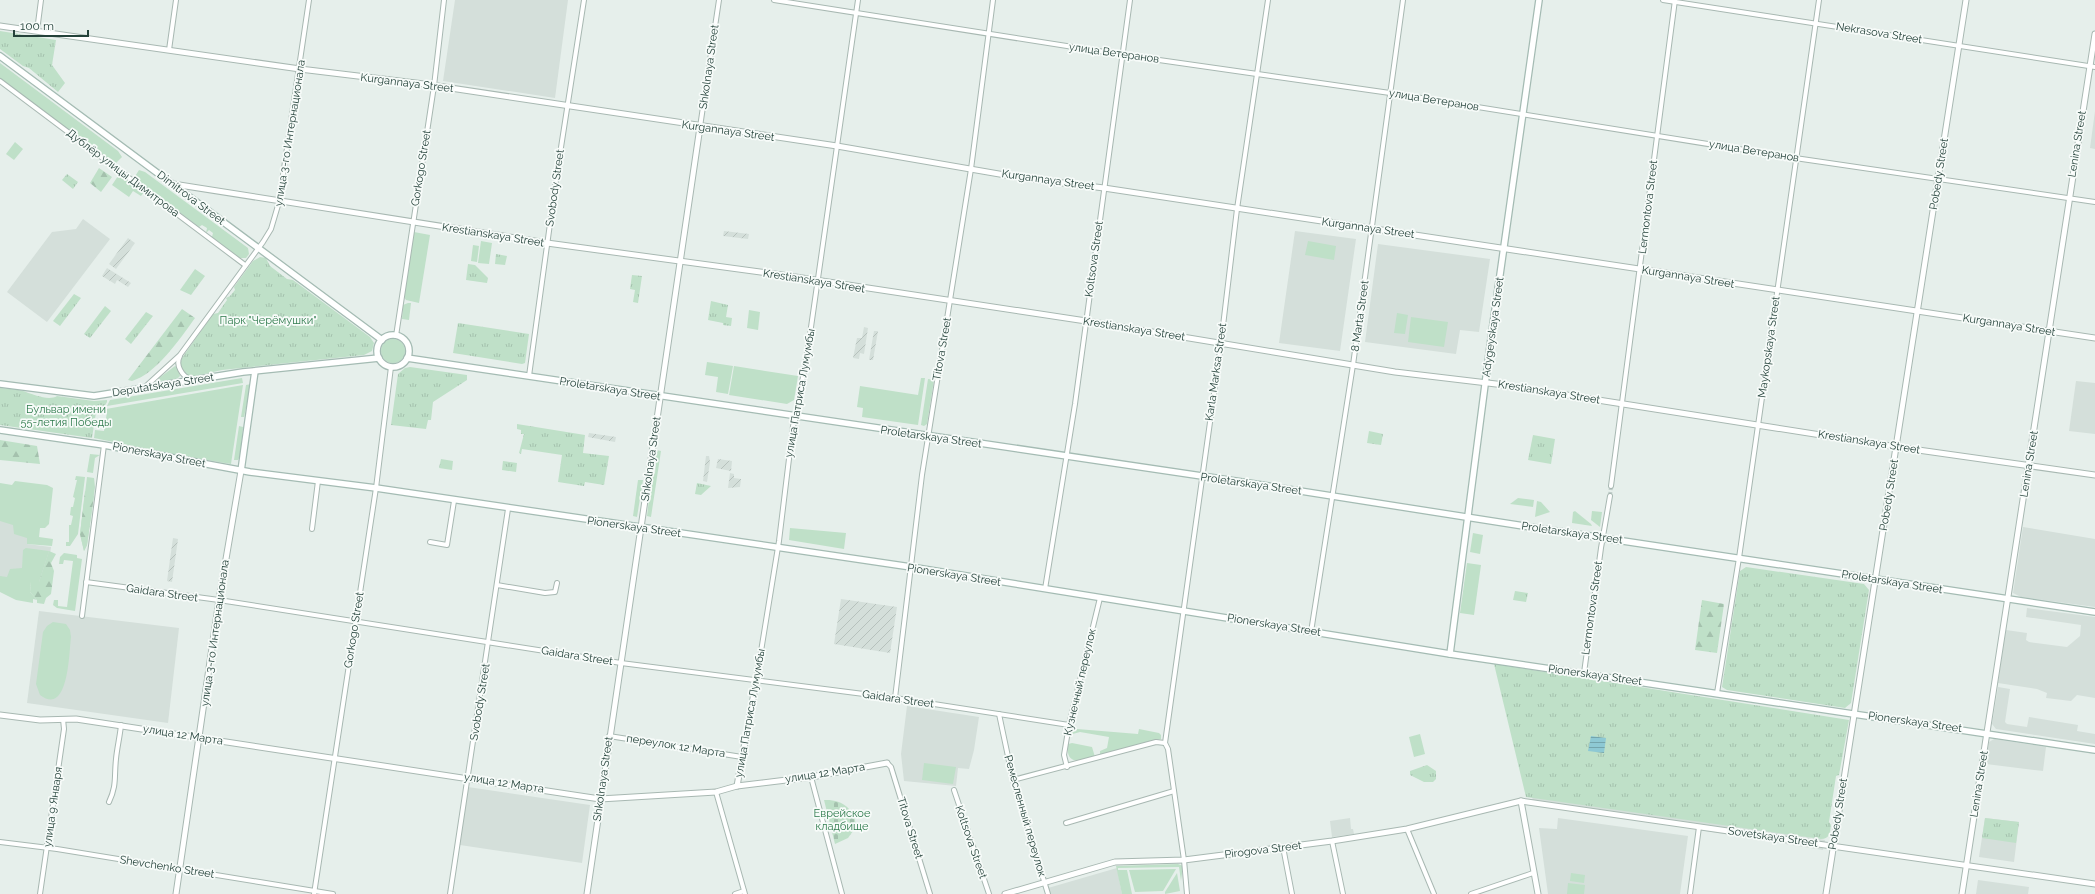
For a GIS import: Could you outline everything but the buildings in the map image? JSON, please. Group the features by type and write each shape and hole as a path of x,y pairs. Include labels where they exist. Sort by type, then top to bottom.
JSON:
{"main road":[{"name":"Adygeyskaya Street","path":"1450,654 1539,0"},
{"name":"Dimitrova Street","path":"0,56 382,340"},
{"path":"387,336 396,336 402,338 408,344 409,353 408,358 402,364 392,367 383,363 379,358 378,348 382,340 387,336"},
{"path":"255,372 379,358"},
{"name":"Proletarskaya Street","path":"408,358 796,417 1201,476 2095,612"},
{"name":"Deputatskaya Street","path":"0,384 94,396 191,380 255,372"},
{"name":"улица 3-го Интернационала","path":"241,471 255,372"},
{"name":"Pionerskaya Street","path":"0,430 104,444 241,471 376,488 642,529 911,567 1450,654 2095,750"}],"street":[{"path":"37,31 41,0"},
{"path":"169,50 176,0"},
{"name":"улица 3-го Интернационала","path":"145,387 180,355 271,229 279,202 300,69 309,0"},
{"name":"Gorkogo Street","path":"396,336 412,222 434,86 444,0"},
{"name":"Svobody Street","path":"528,376 584,0"},
{"name":"Shkolnaya Street","path":"587,894 609,736 642,529 660,396 719,0"},
{"name":"улица Ветеранов","path":"774,0 1124,55 1390,93 1795,158 2095,202"},
{"name":"улица Патриса Лумумбы","path":"737,786 778,548 793,426 796,417 818,281 858,0"},
{"name":"Titova Street","path":"895,698 928,436 971,169 993,0"},
{"name":"Koltsova Street","path":"1045,589 1086,321 1124,55 1130,0"},
{"name":"Karla Marksa Street","path":"1165,743 1237,209 1268,0"},
{"name":"8 Marta Street","path":"1312,632 1353,365 1403,0"},
{"name":"Nekrasova Street","path":"1663,0 2092,67"},
{"name":"Maykopskaya Street","path":"1717,693 1739,558 1795,158 1819,0"},
{"name":"Pobedy Street","path":"1826,894 1966,0"},
{"name":"Lermontova Street","path":"1611,486 1675,1"},
{"name":"Kurgannaya Street","path":"0,26 300,69 434,86 700,127 837,146 1022,178 1104,188 1372,228 1505,250 2095,338"},
{"name":"Lenina Street","path":"1962,894 2029,466 2048,331 2092,67 2095,34"},
{"name":"Дублёр улицы Димитрова","path":"0,81 245,265"},
{"name":"Krestianskaya Street","path":"173,184 279,202 547,243 681,261 1086,321 1353,365 1486,382 1897,447 2095,475"},
{"path":"180,355 178,360 179,367 184,376 191,380"},
{"name":"Gorkogo Street","path":"314,893 376,488 392,367"},
{"path":"82,616 104,444"},
{"name":"улица 3-го Интернационала","path":"176,894 219,600 241,471"},
{"path":"312,529 318,481"},
{"name":"Lermontova Street","path":"1584,673 1602,537 1610,496"},
{"path":"430,542 447,545 454,501"},
{"name":"Svobody Street","path":"450,894 508,509"},
{"name":"Gaidara Street","path":"86,582 219,600 621,663 756,682 895,698 1069,725"},
{"path":"497,585 545,593 555,592 557,583"},
{"name":"Кузнечный переулок","path":"1068,767 1064,755 1069,725 1100,598"},
{"name":"Ремесленный переулок","path":"999,714 1013,780 1048,894"},
{"name":"улица 12 Марта","path":"0,715 40,720 76,719 121,725 600,799 716,792 737,786 811,777 887,763"},
{"name":"улица 9 Января","path":"40,894 64,729 64,719"},
{"path":"109,802 113,793 117,775 116,761 121,725"},
{"name":"переулок 12 Марта","path":"609,736 742,757"},
{"path":"1013,780 1068,767 1156,742 1165,743 1168,749 1184,860 1187,894"},
{"name":"Titova Street","path":"887,763 891,767 930,894"},
{"path":"811,777 842,894"},
{"name":"Koltsova Street","path":"954,790 989,894"},
{"path":"1066,824 1174,791"},
{"path":"716,792 744,893 735,894"},
{"path":"1521,801 1538,894"},
{"name":"Sovetskaya Street","path":"1521,801 2095,884"},
{"name":"Pirogova Street","path":"1005,894 1115,862 1184,860 1332,841 1407,829 1521,801"},
{"path":"1690,894 1699,826"},
{"path":"1407,829 1434,894"},
{"path":"1332,841 1343,894"},
{"name":"Shevchenko Street","path":"0,842 314,893 333,894"},
{"path":"1283,847 1292,894"},
{"path":"1471,894 1533,873"}],"shaded area":[{"path":"455,0 568,0 555,98 443,81"},
{"path":"2095,111 2095,149 2090,148"},
{"path":"83,219 110,239 47,322 7,292 52,232 76,229"},
{"path":"724,231 749,234 748,239 723,236"},
{"path":"1295,231 1356,239 1340,351 1279,343"},
{"path":"128,238 135,243 116,269 109,264"},
{"path":"1378,244 1490,259 1479,332 1460,330 1456,354 1365,342"},
{"path":"107,268 131,283 128,287 117,280 115,284 102,276"},
{"path":"864,327 868,328 864,354 860,353 859,359 853,358 857,338 862,338"},
{"path":"874,331 878,331 873,360 869,360"},
{"path":"2076,381 2095,383 2095,434 2069,431"},
{"path":"589,433 616,437 615,442 588,437"},
{"path":"706,456 709,456 710,462 707,482 703,481"},
{"path":"718,459 732,461 731,471 716,468"},
{"path":"730,473 734,474 734,478 741,479 740,487 728,488"},
{"path":"0,510 31,514 27,544 51,547 46,584 0,577"},
{"path":"2023,527 2095,539 2095,607 2021,597 2013,593"},
{"path":"173,538 178,539 172,582 167,581"},
{"path":"841,599 897,607 890,653 834,644"},
{"path":"2027,608 2095,617 2095,698 2077,695 2071,701 2046,698 2047,693 2037,689 1998,683 2006,630 2027,633 2026,640 2029,642 2067,647 2080,636 2081,625 2026,617"},
{"path":"39,611 179,628 168,723 27,703"},
{"path":"1998,687 2010,689 2005,722 2007,724 2027,727 2029,717 2078,725 2077,731 2095,734 2095,744 1996,729 1992,724"},
{"path":"907,706 979,717 974,750 969,769 958,768 956,786 904,781 901,754"},
{"path":"1994,739 2046,747 2043,771 1986,764 1989,742"},
{"path":"468,787 590,805 582,863 460,845"},
{"path":"1533,791 1825,840 1823,850 1532,803"},
{"path":"1350,818 1351,829 1353,829 1354,834 1332,837 1330,821"},
{"path":"1558,818 1688,836 1680,894 1548,894 1539,828 1557,829"},
{"path":"1985,818 2019,822 2014,862 1979,857"},
{"path":"1117,868 1122,894 1050,894 1048,888"},
{"path":"1978,880 2029,887 2028,894 1976,894"}],"green space":[{"path":"0,31 56,40 52,65 65,83 58,92 29,68 23,66 0,49"},
{"path":"0,63 118,151 122,157 115,164 0,79"},
{"path":"15,142 23,149 14,160 6,154"},
{"path":"99,168 112,177 101,192 90,183"},
{"path":"139,170 145,172 248,248 249,254 246,258 240,258 212,237 213,233 209,230 206,233 207,228 202,225 199,227 134,178"},
{"path":"67,174 78,182 73,189 62,180"},
{"path":"122,175 144,192 141,196 133,191 129,197 112,185 118,176"},
{"path":"414,232 430,235 419,303 406,300 404,297"},
{"path":"481,241 492,243 489,264 478,263"},
{"path":"1308,241 1336,246 1334,260 1305,255"},
{"path":"473,245 479,246 477,262 471,261"},
{"path":"496,254 507,256 505,265 495,264"},
{"name":"Парк \"Черёмушки\"","path":"260,257 266,258 270,266 287,279 293,280 370,337 374,343 372,351 364,355 222,370 191,377 187,376 180,365 182,358 213,314 218,313 227,300 226,298 235,290 234,287 253,261"},
{"path":"468,264 475,265 488,278 487,283 466,280"},
{"path":"195,269 205,276 191,295 180,290"},
{"path":"632,275 642,276 638,303 633,302 635,290 630,289"},
{"path":"74,294 81,298 60,326 53,321"},
{"path":"711,301 728,305 726,317 732,318 731,326 708,320"},
{"path":"411,303 409,320 402,319 403,305"},
{"path":"105,306 111,311 90,338 84,334"},
{"path":"182,309 195,318 182,336 159,364 141,377 132,381 128,380"},
{"path":"749,310 760,312 758,330 747,328"},
{"path":"146,312 153,316 131,344 125,339"},
{"path":"1397,313 1408,315 1405,334 1394,333"},
{"path":"1411,317 1448,322 1444,347 1408,342"},
{"path":"458,323 529,334 525,363 522,364 453,353"},
{"path":"388,339 398,339 405,346 405,356 398,363 388,363 381,356 381,346"},
{"path":"707,362 733,366 728,394 716,392 718,377 705,375"},
{"path":"175,366 177,367 180,376 177,379 160,381 159,378"},
{"path":"734,366 798,376 794,400 787,404 729,395"},
{"path":"410,367 467,375 467,380 433,402 431,420 428,420 426,429 391,425 398,374 405,368"},
{"path":"242,378 243,383 107,406 110,400"},
{"path":"921,378 925,378 918,425 862,417 863,408 857,407 860,386 918,395"},
{"path":"928,379 934,380 927,424 924,426 921,425"},
{"path":"251,384 244,417 241,417 246,385"},
{"path":"243,385 231,464 177,455 94,438 95,430 104,431 107,412 98,411 98,408 106,409"},
{"name":"Бульвар имени 55-летия Победы","path":"0,388 20,390 46,398 57,396 94,401 107,400 107,402 104,407 97,406 92,438 0,425"},
{"path":"517,424 585,435 583,453 609,456 604,485 585,482 584,486 558,482 562,455 522,449 521,454 519,453 524,434 521,434 521,430 517,429"},
{"path":"239,426 243,427 240,456 238,460 234,460"},
{"path":"1369,431 1383,434 1381,445 1367,443"},
{"path":"1533,435 1555,439 1551,464 1528,460"},
{"path":"0,440 37,446 40,464 0,460"},
{"path":"656,450 661,451 651,517 647,516 652,475 655,473 656,463 654,460"},
{"path":"90,454 100,455 95,458 93,473 87,472"},
{"path":"441,459 453,461 452,470 439,468"},
{"path":"503,461 517,463 516,472 502,470"},
{"path":"76,476 85,477 78,534 70,546 66,546 66,542 69,542 69,525 71,525 73,516 70,515 71,507 73,507 75,498 73,497 77,480 75,480"},
{"path":"87,477 94,478 95,487 87,545 84,551 80,534"},
{"path":"638,480 643,480 637,517 633,516"},
{"path":"15,481 47,485 53,488 49,524 45,528 40,528 39,537 53,539 52,546 27,544 27,538 14,534 13,525 0,521 0,483 12,485"},
{"path":"697,483 711,486 701,495 695,494"},
{"path":"85,491 94,496 87,545 84,551 80,534"},
{"path":"1518,498 1534,500 1533,507 1510,504"},
{"path":"1537,501 1541,502 1550,512 1535,517"},
{"path":"1575,511 1592,526 1572,523 1573,512"},
{"path":"1592,511 1602,512 1600,527 1591,520"},
{"path":"790,528 846,533 844,549 789,540"},
{"path":"1473,533 1483,535 1480,554 1470,552"},
{"path":"26,548 49,551 39,582 31,582 30,592 37,600 33,599 33,603 16,600 0,592 0,576 7,577 10,569 22,568 23,550"},
{"path":"49,551 56,554 51,563 54,571 51,594 46,598 44,604 37,603 37,600 30,592 31,581 39,582"},
{"path":"64,553 77,555 77,558 82,559 75,611 57,608 53,605 54,600 58,600 58,606 67,607 73,561 64,560 63,564 59,564 60,557"},
{"path":"1467,563 1481,565 1474,615 1460,613"},
{"path":"1746,567 1864,584 1869,590 1851,703 1845,708 1727,690 1722,687 1740,571"},
{"path":"1515,591 1528,593 1526,602 1513,600"},
{"path":"1702,600 1724,604 1717,653 1695,650"},
{"path":"53,622 66,624 70,630 71,637 66,680 57,697 50,699 40,695 36,684 43,632 47,626"},
{"path":"1494,664 1849,720 1839,775 1836,776 1829,822 1831,825 1829,835 1824,839 1821,839 1526,797"},
{"path":"1077,729 1138,734 1139,729 1159,733 1161,735 1161,739 1100,755 1100,751 1107,748 1109,737 1080,732 1069,735 1071,731"},
{"path":"1420,734 1425,754 1414,757 1409,737"},
{"path":"1072,743 1092,747 1095,757 1084,760 1072,759 1069,756 1068,744"},
{"path":"924,763 956,767 953,784 922,780"},
{"path":"1427,765 1436,771 1436,779 1433,782 1424,782 1410,775 1410,771"},
{"name":"Еврейское кладбище","path":"824,800 842,803 850,810 855,821 856,827 848,838 835,844"},
{"path":"1985,818 2019,822 2016,843 1982,838"},
{"path":"1178,864 1183,866 1181,881 1179,867 1118,868 1118,870 1127,870 1132,894 1122,894 1116,866"},
{"path":"1176,869 1163,891 1135,892 1129,870"},
{"path":"1177,873 1180,891 1165,894 1165,892"},
{"path":"1571,873 1585,875 1584,883 1570,881"},
{"path":"1568,883 1585,885 1584,894 1567,894"}],"water":[{"path":"1591,736 1606,738 1604,753 1588,751"}],"tunnel":[{"path":"1610,496 1611,486"}]}
